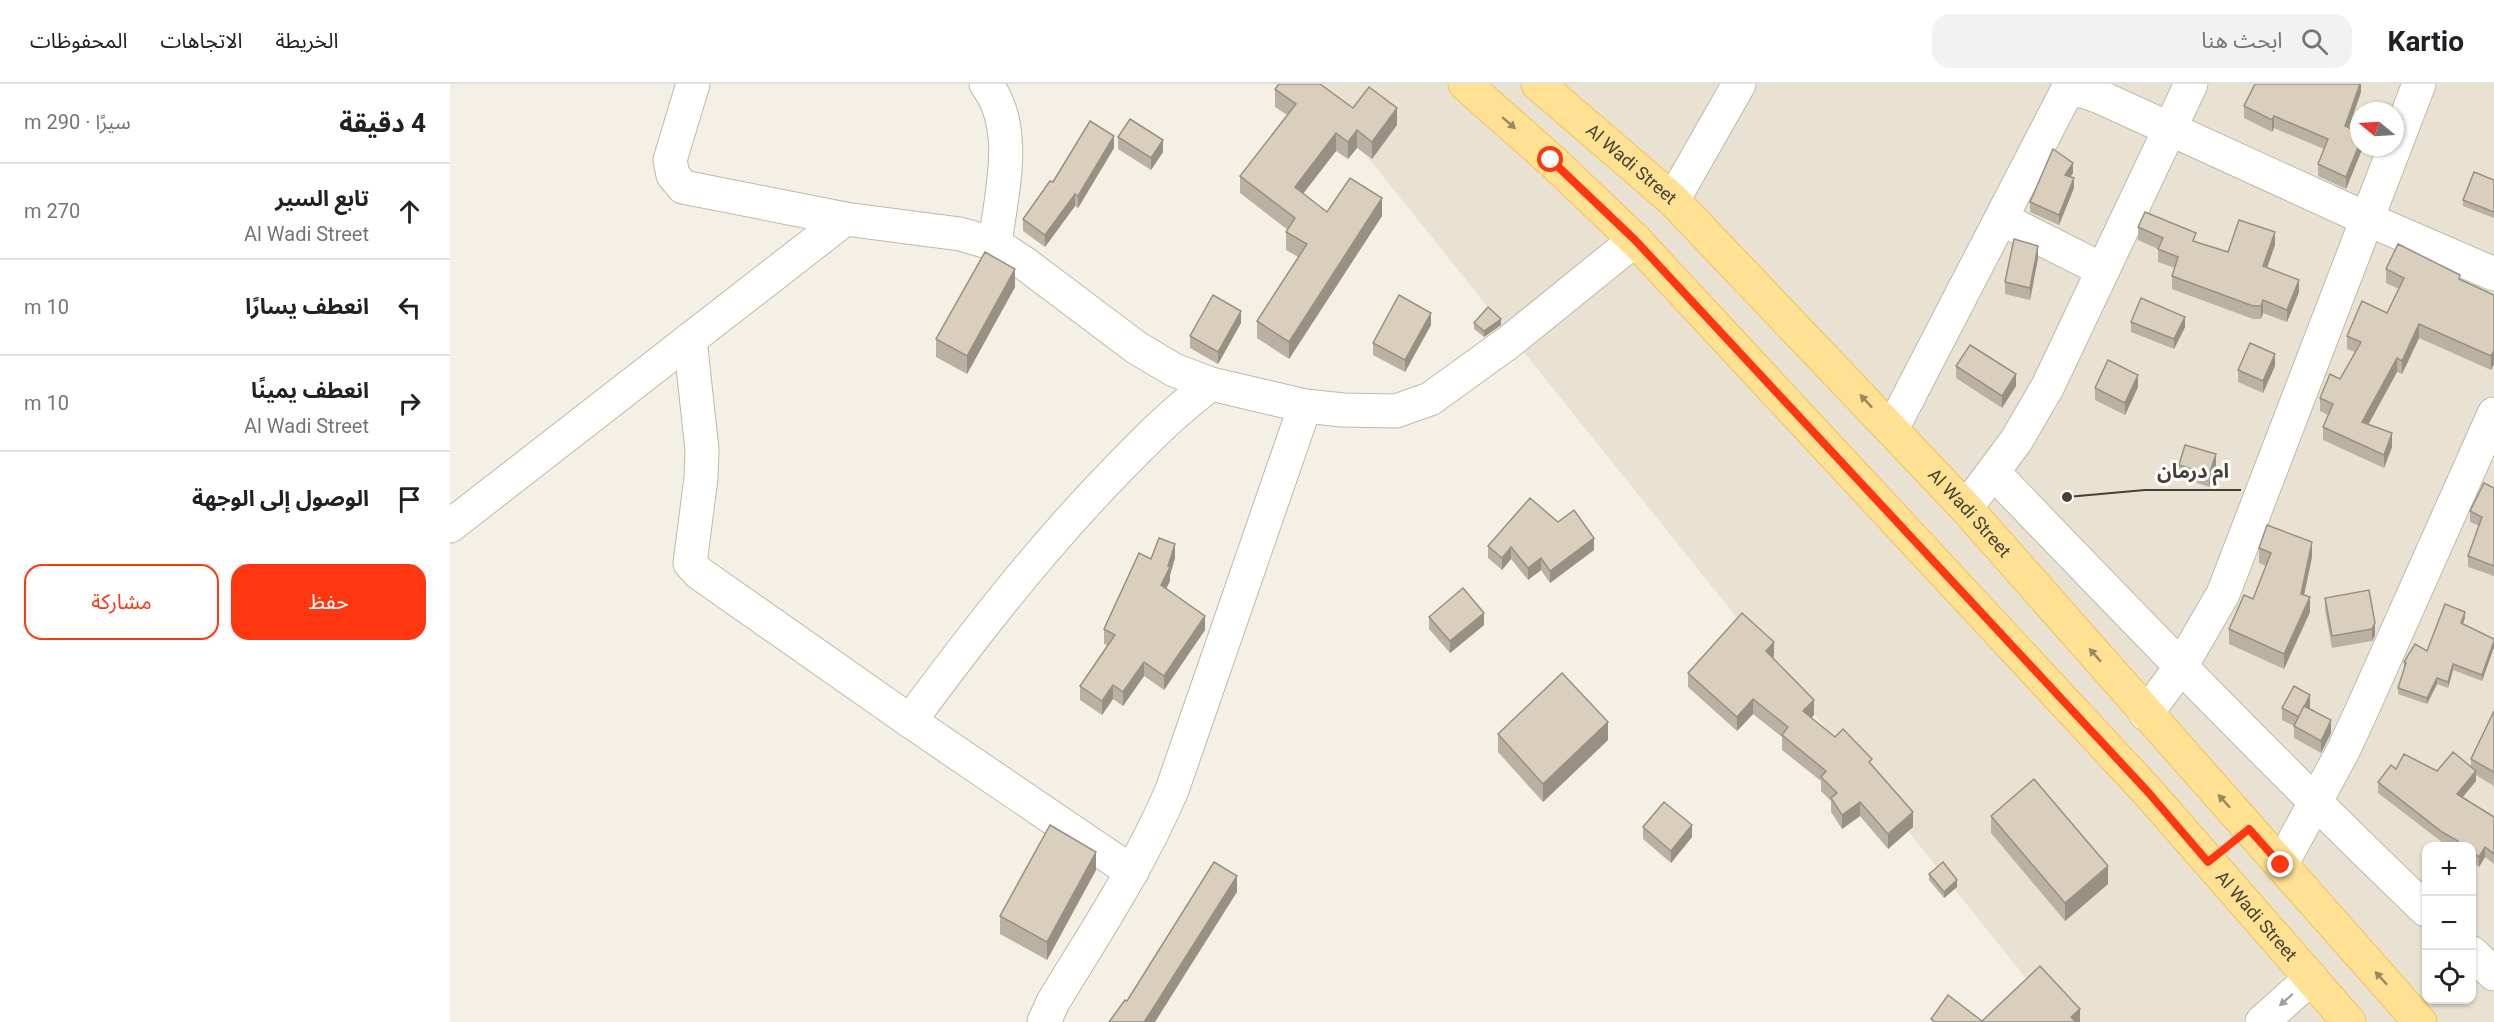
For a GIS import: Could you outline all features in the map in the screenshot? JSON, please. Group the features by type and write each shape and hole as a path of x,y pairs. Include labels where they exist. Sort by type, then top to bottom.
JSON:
{"main road":[{"name":"Al Wadi Street","path":"1465,84 1551,160 1635,240 2148,792 2311,978 2343,1020"},
{"name":"Al Wadi Street","path":"1538,84 1673,200 1892,429 1966,508 2420,1022"},
{"path":"2148,792 2183,756"},
{"path":"2208,862 2249,829"}],"street":[{"path":"693,84 670,160 673,175 683,187 845,219 960,234 995,244 1024,262 1137,348 1174,370 1211,384 1305,406 1343,410 1396,411 1430,399 1509,342 1635,240"},
{"path":"986,84 993,93 1003,118 1006,149 995,244"},
{"path":"1673,200 1739,84"},
{"path":"1966,508 2016,441 2048,386 2191,84"},
{"path":"2146,714 2180,668 2223,594 2419,84"},
{"path":"1892,429 2069,86 2494,274"},
{"path":"450,526 845,219"},
{"path":"2002,219 2103,270"},
{"path":"690,339 702,450 701,478 690,563 699,573 910,721 1132,872"},
{"path":"910,721 1004,597 1063,527 1176,410 1211,384"},
{"path":"1044,1022 1053,1002 1132,872 1172,790 1305,406"},
{"path":"2281,865 2362,710 2494,414"},
{"path":"1994,473 2180,668 2315,803 2422,905"},
{"path":"2476,957 2494,974"},
{"path":"2262,1022 2311,978"}],"shaded area":[{"path":"1309,84 2494,84 2494,1022 2061,1022"}],"building":[{"path":"1279,84 1320,84 1353,108 1369,87 1397,108 1372,142 1357,130 1348,142 1336,133 1295,187 1327,212 1350,178 1382,198 1289,342 1257,321 1307,244 1286,232 1295,218 1240,176 1296,104 1275,89"},
{"path":"2255,84 2360,84 2354,102 2350,102 2350,112 2345,126 2350,128 2350,156 2355,156 2346,177 2318,164 2328,139 2274,116 2272,120 2244,106"},
{"path":"1130,119 1163,140 1151,158 1118,137"},
{"path":"1090,121 1114,136 1078,196 1075,194 1045,235 1023,219 1050,181 1053,182"},
{"path":"2053,149 2073,163 2065,175 2074,178 2059,215 2030,202"},
{"path":"2474,172 2494,180 2494,212 2463,200"},
{"path":"2145,212 2196,233 2193,241 2228,252 2239,220 2275,232 2263,266 2299,280 2287,310 2263,300 2261,306 2253,306 2172,276 2178,257 2158,249 2163,238 2138,227"},
{"path":"2014,239 2038,246 2030,288 2005,282"},
{"path":"2398,244 2460,275 2459,279 2494,295 2494,350 2491,356 2419,324 2402,361 2397,358 2362,422 2392,433 2384,455 2323,427 2333,404 2320,398 2330,374 2340,379 2361,342 2347,336 2362,301 2387,313 2404,278 2386,269"},
{"path":"985,252 1015,269 967,356 936,339"},
{"path":"1213,295 1241,311 1218,352 1190,336"},
{"path":"1399,295 1431,313 1405,360 1373,343"},
{"path":"2141,298 2185,317 2174,339 2131,322"},
{"path":"1488,307 1501,319 1484,331 1474,323"},
{"path":"2250,343 2275,354 2263,381 2238,370"},
{"path":"1970,345 2016,374 2002,396 1956,366"},
{"path":"2108,360 2138,375 2125,403 2095,388"},
{"path":"2185,445 2216,454 2209,475 2179,465"},
{"path":"2484,483 2494,488 2494,566 2468,556 2482,517 2470,511"},
{"path":"1530,498 1558,522 1574,510 1594,538 1550,571 1541,558 1528,568 1511,547 1502,558 1488,546"},
{"path":"2267,525 2312,542 2301,594 2310,597 2284,654 2229,629 2244,595 2253,599 2271,553 2259,548"},
{"path":"1159,538 1175,544 1168,566 1170,567 1161,585 1205,616 1164,676 1144,662 1123,692 1113,685 1102,701 1080,686 1115,635 1104,629 1139,553 1151,559"},
{"path":"1463,588 1484,613 1450,641 1429,617"},
{"path":"2369,590 2375,623 2372,629 2332,636 2325,598"},
{"path":"2445,604 2465,612 2461,623 2494,639 2482,675 2453,664 2448,682 2437,678 2427,698 2398,688 2406,663 2404,662 2415,644 2427,651"},
{"path":"1742,613 1774,642 1766,651 1814,700 1803,711 1835,737 1843,729 1872,759 1869,762 1913,812 1888,834 1860,802 1842,815 1831,798 1837,793 1821,777 1826,771 1782,735 1788,727 1753,699 1737,717 1688,673"},
{"path":"1562,673 1608,722 1543,784 1498,734"},
{"path":"2294,686 2310,695 2299,717 2282,708"},
{"path":"2304,706 2331,720 2321,741 2294,726"},
{"path":"2494,711 2494,772 2471,759"},
{"path":"2453,752 2476,771 2457,794 2494,817 2494,854 2485,847 2479,857 2476,855 2476,842 2458,842 2378,782 2391,765 2396,769 2404,754 2437,771"},
{"path":"2034,779 2108,866 2065,903 1991,816"},
{"path":"1664,802 1692,825 1671,851 1643,827"},
{"path":"1050,825 1096,852 1047,942 1000,916"},
{"path":"1214,862 1237,876 1152,1010 1144,1022 1109,1022 1125,1000 1127,1001"},
{"path":"1943,862 1957,880 1944,892 1929,874"},
{"path":"2040,966 2080,1009 2071,1017 2076,1022 1935,1022 1931,1019 1948,995 1982,1021"}],"place":[{"name":"ام درمان","path":"2067,497"}],"route":[{"path":"1551,160 1635,240 2148,792 2208,862 2249,829 2281,865"}]}
